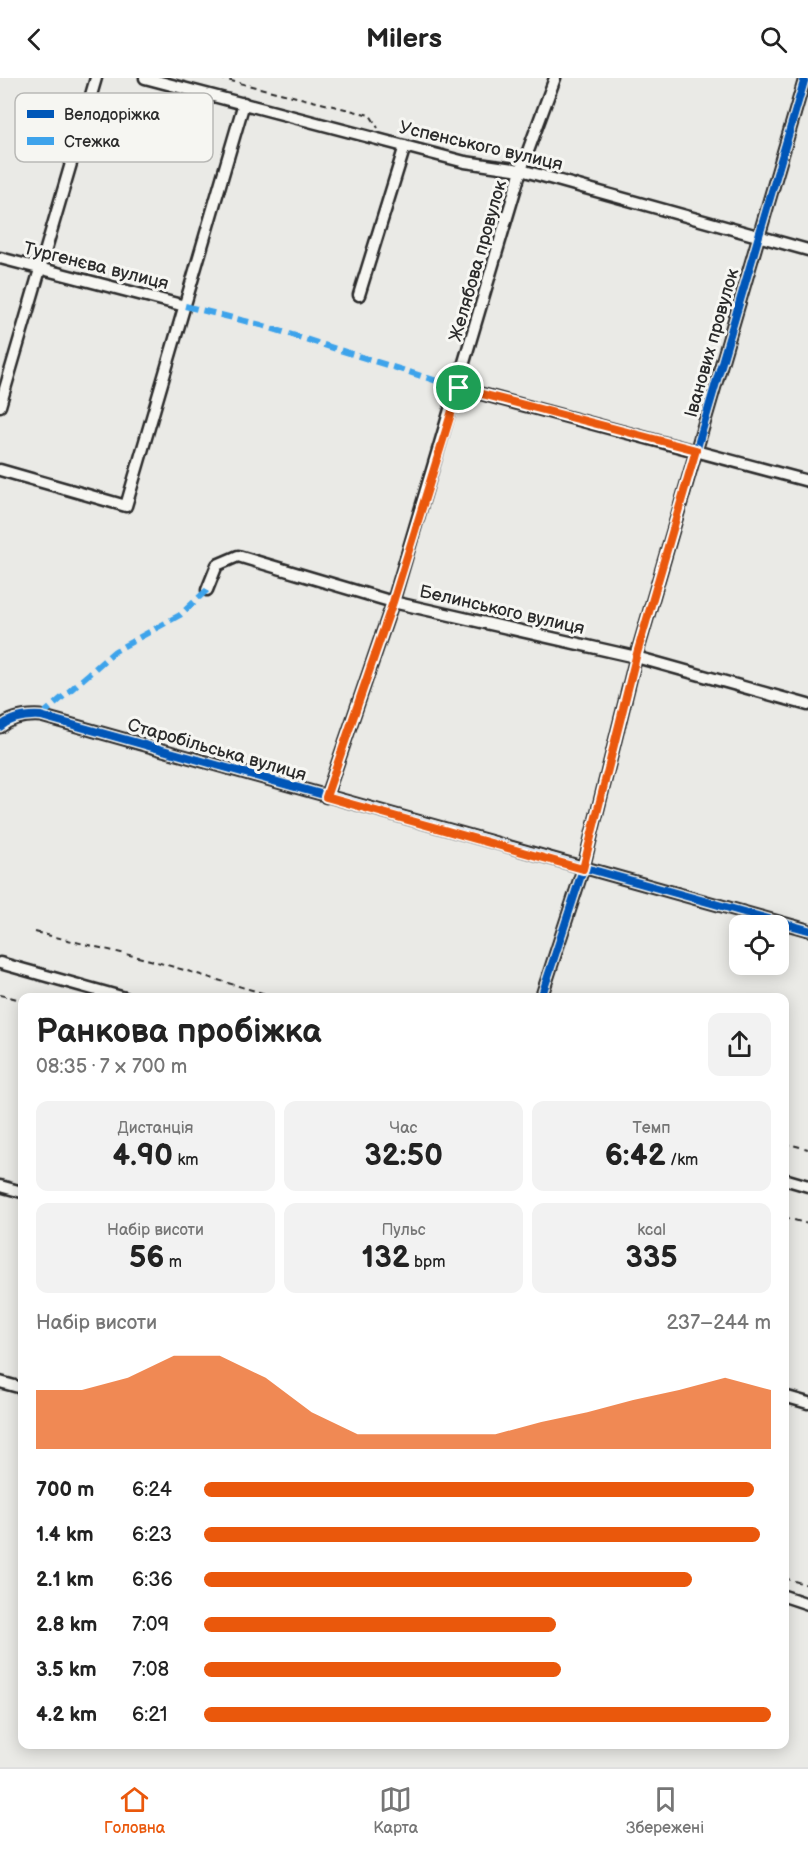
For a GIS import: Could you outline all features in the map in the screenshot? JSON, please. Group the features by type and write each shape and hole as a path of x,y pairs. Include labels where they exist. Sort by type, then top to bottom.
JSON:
{"street":[{"path":"92,93 96,78"},
{"name":"Успенського вулиця","path":"145,78 204,93"},
{"name":"Желябова провулок","path":"326,797 393,602 459,388 521,171 555,78"},
{"name":"Іванових провулок","path":"544,993 583,869 636,657 805,78"},
{"name":"Успенського вулиця","path":"213,95 465,162 521,171 808,250"},
{"path":"0,470 126,506 244,103"},
{"path":"360,295 405,146"},
{"path":"0,406 72,162"},
{"name":"Тургенєва вулиця","path":"0,258 185,306"},
{"path":"459,388 808,482"},
{"name":"Белинського вулиця","path":"207,590 217,566 238,556 393,602 636,657 808,705"},
{"name":"Старобільська вулиця","path":"0,727 8,720 28,715 41,716 808,930"},
{"path":"0,963 107,993"},
{"path":"789,1180 808,1186"},
{"path":"0,1186 18,1191"},
{"path":"0,1382 18,1387"},
{"path":"789,1397 808,1403"},
{"path":"789,1598 808,1604"}],"path":[{"path":"219,78 370,115"},
{"path":"35,932 150,960 262,993"},
{"path":"0,995 18,999"},
{"path":"789,1144 808,1149"},
{"path":"789,1218 808,1224"},
{"path":"789,1579 808,1585"}],"marked path":[{"path":"185,306 261,325 459,388"},
{"path":"41,716 115,651 180,615 207,590"}],"cycle path":[{"path":"543,993 583,869 636,657 805,78"},
{"path":"0,727 19,717 41,716 808,930"}],"route":[{"path":"459,388 696,450 636,657 583,869 326,797 393,602 459,388"}]}
